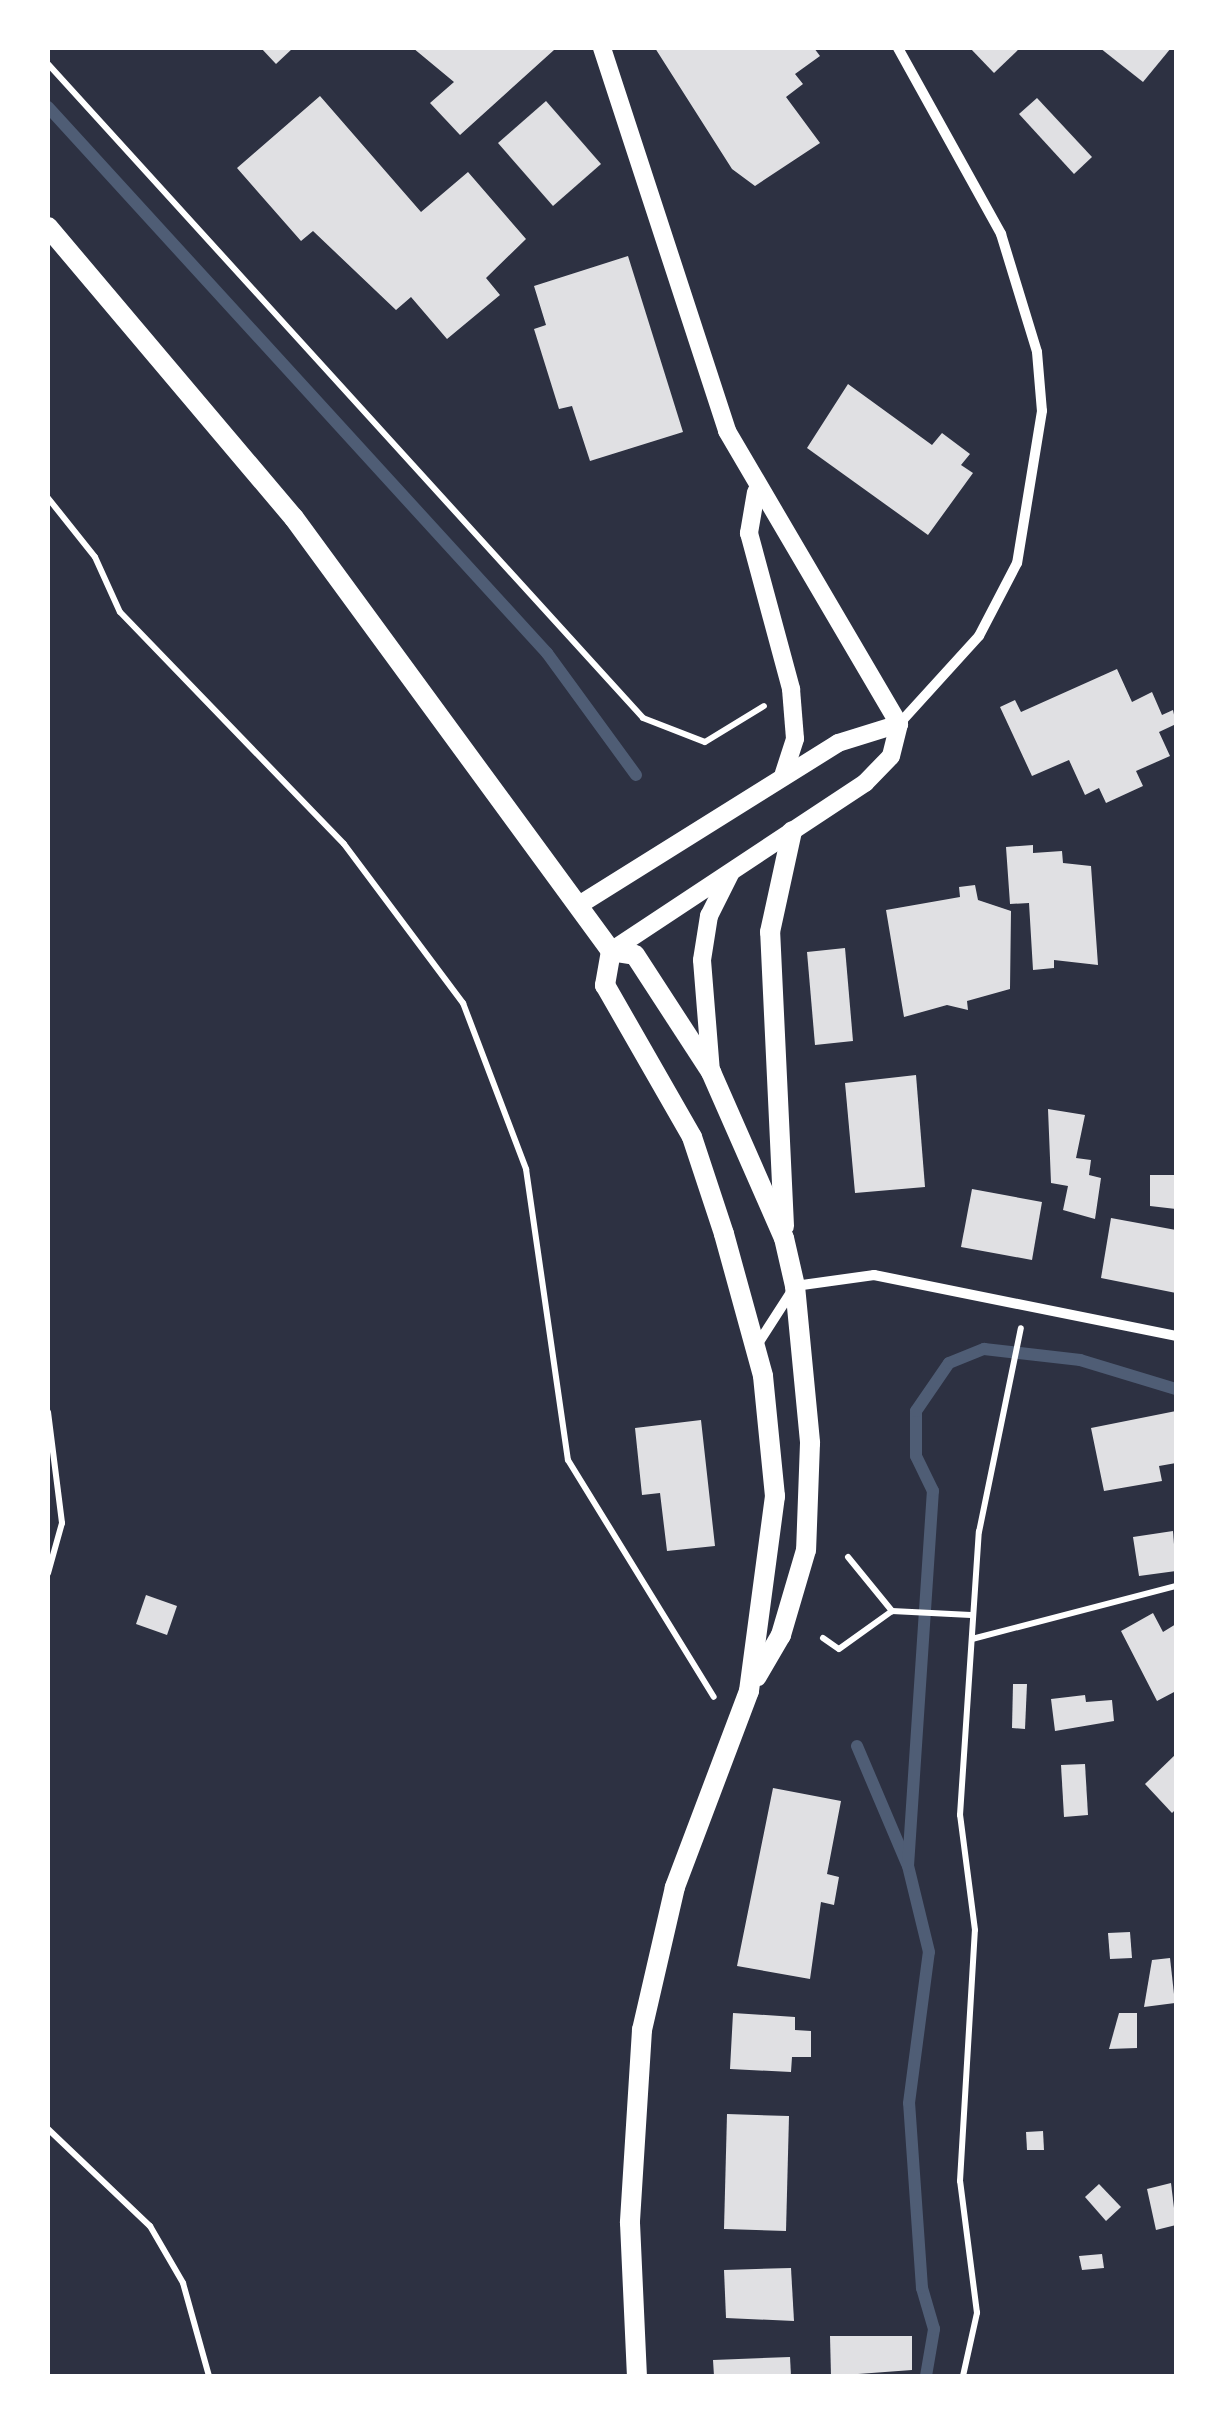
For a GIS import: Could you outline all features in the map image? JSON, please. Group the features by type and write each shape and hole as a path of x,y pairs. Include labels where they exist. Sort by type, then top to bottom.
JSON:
{"main road":[{"path":"48,226 294,518 611,951 606,985 692,1136 757,1346 775,1496 749,1691"},
{"path":"636,2376 630,2224 642,2030 675,1888 749,1691 781,1635 806,1550 810,1443 795,1286 784,1238 770,932 792,832"},
{"path":"611,951 635,955 711,1072 784,1238"}],"street":[{"path":"602,48 688,328 756,492 900,724"},
{"path":"611,951 880,770 900,724 980,636 1017,563 1042,411 1037,352 1000,234 898,48"},
{"path":"756,492 754,558 791,690 794,739 784,773"},
{"path":"580,905 784,773 866,729 900,724"},
{"path":"711,1072 702,960 709,916 730,874"},
{"path":"757,1346 795,1286 900,1278 1176,1336"}],"path":[{"path":"48,64 643,718 705,742 752,722 772,688"},
{"path":"48,498 95,557 120,612 344,844 463,1004 526,1169 568,1460 735,1729"},
{"path":"963,2376 976,2313 960,2181 975,1984 960,1815 971,1615 979,1532 1016,1370 1021,1327"},
{"path":"48,1412 62,1523 48,1573"},
{"path":"48,1475 56,1480"},
{"path":"848,1557 892,1611"},
{"path":"972,1639 1176,1586"},
{"path":"823,1638 838,1649 892,1611 971,1615"},
{"path":"48,2129 150,2226 183,2283 209,2376"}],"building":[{"path":"261,48 293,48 276,64"},
{"path":"413,48 554,50 460,135 430,103 454,82"},
{"path":"655,48 814,48 820,56 795,74 803,84 786,97 820,143 755,186 732,169"},
{"path":"970,48 1020,48 994,73"},
{"path":"1100,48 1171,48 1143,82"},
{"path":"320,96 421,212 468,172 526,239 486,278 500,295 447,339 411,297 396,310 313,231 301,241 237,168"},
{"path":"1037,98 1092,157 1074,174 1019,114"},
{"path":"546,101 601,164 553,206 498,143"},
{"path":"628,256 683,432 590,461 572,406 559,409 534,329 546,325 534,286"},
{"path":"848,384 932,445 942,433 970,454 961,465 973,473 928,535 807,448"},
{"path":"1117,669 1132,702 1152,692 1162,715 1173,710 1176,724 1159,732 1170,756 1136,771 1143,786 1106,803 1099,788 1085,795 1069,760 1032,776 1000,707 1015,700 1021,712"},
{"path":"1033,845 1033,853 1062,851 1063,863 1091,866 1098,965 1054,960 1054,968 1033,970 1029,903 1010,904 1006,847"},
{"path":"975,885 978,900 1011,911 1010,989 967,1001 968,1010 947,1005 904,1017 886,910 960,897 959,887"},
{"path":"845,948 853,1041 815,1045 807,952"},
{"path":"916,1075 925,1187 855,1193 845,1083"},
{"path":"1048,1109 1085,1115 1076,1158 1091,1160 1089,1175 1101,1178 1095,1219 1063,1210 1068,1186 1051,1183"},
{"path":"1150,1175 1176,1175 1176,1209 1150,1206"},
{"path":"972,1189 1042,1202 1032,1260 961,1247"},
{"path":"1111,1218 1176,1230 1176,1293 1101,1278"},
{"path":"1176,1411 1176,1463 1159,1466 1162,1481 1104,1491 1091,1428"},
{"path":"701,1420 715,1546 667,1551 660,1493 642,1495 635,1428"},
{"path":"1173,1531 1176,1571 1139,1576 1133,1537"},
{"path":"146,1595 177,1606 167,1635 136,1624"},
{"path":"1153,1613 1163,1632 1176,1624 1176,1691 1157,1701 1121,1631"},
{"path":"1013,1684 1027,1684 1025,1729 1012,1728"},
{"path":"1085,1695 1086,1702 1112,1700 1114,1721 1055,1731 1051,1699"},
{"path":"1176,1754 1176,1809 1172,1813 1145,1784"},
{"path":"1085,1764 1088,1815 1064,1817 1061,1765"},
{"path":"773,1788 841,1801 827,1874 839,1877 834,1905 821,1902 810,1979 737,1966"},
{"path":"1130,1932 1132,1958 1110,1959 1108,1933"},
{"path":"1170,1958 1175,2003 1144,2007 1152,1960"},
{"path":"733,2013 795,2017 795,2030 811,2031 811,2057 792,2057 791,2072 730,2069"},
{"path":"1119,2013 1137,2013 1137,2048 1109,2049"},
{"path":"727,2114 789,2116 786,2231 724,2229"},
{"path":"1043,2131 1044,2150 1027,2150 1026,2132"},
{"path":"1171,2183 1176,2225 1156,2230 1147,2189"},
{"path":"1099,2184 1121,2207 1106,2221 1085,2197"},
{"path":"1102,2254 1104,2268 1082,2270 1079,2256"},
{"path":"791,2268 794,2321 726,2318 724,2270"},
{"path":"830,2336 912,2336 912,2370 831,2376"},
{"path":"790,2357 791,2376 714,2376 713,2360"}],"waterway":[{"path":"48,107 547,653 636,775"},
{"path":"926,2376 934,2329 922,2288 909,2103 929,1952 908,1866 933,1491 916,1456 916,1411 949,1363 984,1349 1080,1360 1176,1389"},
{"path":"857,1746 907,1864"}]}
